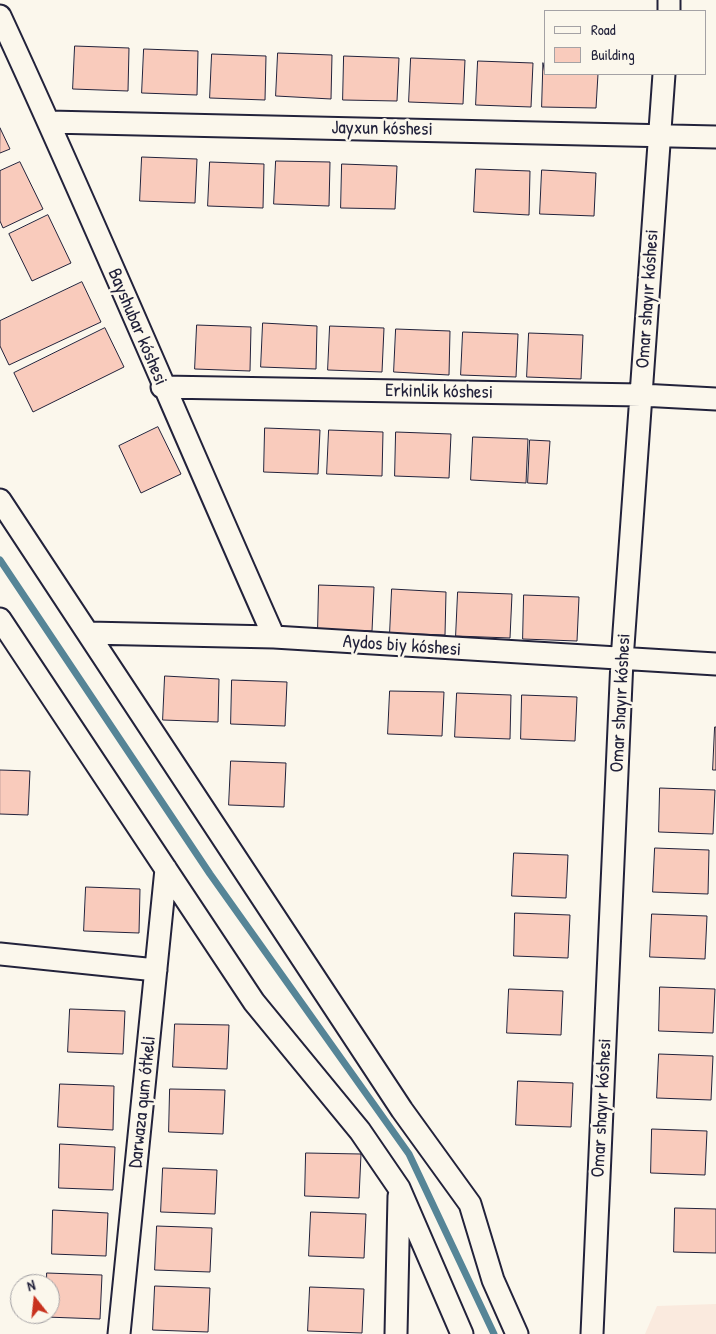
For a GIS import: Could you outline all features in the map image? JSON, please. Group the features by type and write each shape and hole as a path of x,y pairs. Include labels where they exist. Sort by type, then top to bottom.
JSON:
{"street":[{"name":"Bayshubar kóshesi","path":"0,16 49,122 162,387 274,637"},
{"name":"Omar shayır kóshesi","path":"592,1334 622,660 664,75"},
{"name":"Jayxun kóshesi","path":"49,122 716,137"},
{"name":"Erkinlik kóshesi","path":"162,387 641,395 716,399"},
{"path":"0,500 402,1110 470,1204 493,1280 518,1334"},
{"path":"0,618 254,1002 360,1131 399,1188 462,1334"},
{"name":"Aydos biy kóshesi","path":"88,633 274,637 622,660 716,664"},
{"name":"Darwaza qum ótkeli","path":"120,1334 166,870"},
{"path":"0,954 156,970"},
{"path":"396,1334 399,1188"}],"shaded area":[{"path":"716,1304 716,1334 645,1334 657,1306"}],"building":[{"path":"75,46 129,48 128,91 73,89"},
{"path":"144,49 198,51 197,95 142,93"},
{"path":"278,53 332,55 331,99 276,96"},
{"path":"212,54 266,56 265,100 210,98"},
{"path":"344,56 399,58 397,101 343,100"},
{"path":"411,58 465,60 463,104 409,102"},
{"path":"478,61 533,63 531,107 476,105"},
{"path":"543,63 544,75 598,75 596,108 542,107"},
{"path":"0,128 10,149 0,153"},
{"path":"142,157 197,159 195,203 140,201"},
{"path":"276,161 330,162 329,206 274,204"},
{"path":"20,162 43,209 3,228 0,221 0,171"},
{"path":"210,162 264,164 263,208 208,206"},
{"path":"342,164 397,166 395,209 341,208"},
{"path":"476,169 530,171 529,215 474,212"},
{"path":"542,170 596,173 594,216 540,214"},
{"path":"48,215 71,263 32,281 9,234"},
{"path":"82,282 101,322 9,365 0,346 0,321"},
{"path":"263,323 317,326 316,369 261,367"},
{"path":"197,325 251,327 250,371 195,369"},
{"path":"330,326 384,328 382,372 328,370"},
{"path":"105,328 124,367 33,412 14,373"},
{"path":"396,329 450,331 449,375 394,372"},
{"path":"463,332 518,334 516,377 461,375"},
{"path":"529,333 583,335 581,379 527,377"},
{"path":"158,427 181,474 141,493 119,446"},
{"path":"265,428 320,430 318,474 264,472"},
{"path":"329,430 383,432 382,476 327,474"},
{"path":"396,432 451,434 449,478 395,476"},
{"path":"473,437 528,439 526,483 471,480"},
{"path":"530,440 550,441 547,484 528,483"},
{"path":"319,585 374,587 372,631 318,629"},
{"path":"392,589 446,592 445,635 390,633"},
{"path":"458,592 512,594 510,638 456,636"},
{"path":"524,595 579,597 577,641 523,639"},
{"path":"165,676 219,679 218,722 163,720"},
{"path":"232,680 287,682 285,726 231,724"},
{"path":"390,691 444,692 442,736 388,734"},
{"path":"457,693 511,695 510,739 455,737"},
{"path":"522,695 577,697 575,741 521,739"},
{"path":"715,727 716,770 713,770"},
{"path":"231,761 286,763 284,807 229,805"},
{"path":"0,770 30,771 28,815 0,814"},
{"path":"660,788 715,790 713,834 659,832"},
{"path":"655,848 709,850 708,894 653,892"},
{"path":"514,853 568,855 566,898 512,896"},
{"path":"86,887 140,889 139,933 84,931"},
{"path":"515,913 570,915 568,958 514,956"},
{"path":"652,914 707,916 705,959 650,957"},
{"path":"660,987 715,989 713,1033 659,1031"},
{"path":"509,989 563,991 561,1035 507,1033"},
{"path":"70,1009 125,1011 123,1054 68,1052"},
{"path":"175,1024 229,1025 227,1069 173,1067"},
{"path":"659,1054 713,1056 711,1100 657,1098"},
{"path":"518,1081 573,1083 571,1127 516,1125"},
{"path":"60,1084 114,1086 113,1130 58,1127"},
{"path":"170,1089 225,1090 223,1134 169,1132"},
{"path":"652,1129 707,1131 705,1175 651,1173"},
{"path":"60,1144 115,1147 113,1190 59,1188"},
{"path":"306,1153 361,1154 359,1198 305,1196"},
{"path":"163,1168 217,1170 215,1214 161,1212"},
{"path":"675,1208 716,1209 716,1253 674,1252"},
{"path":"53,1210 108,1213 106,1256 52,1254"},
{"path":"311,1212 366,1214 364,1258 309,1256"},
{"path":"157,1226 212,1228 210,1272 155,1270"},
{"path":"47,1273 102,1275 100,1319 60,1318 60,1274"},
{"path":"155,1286 210,1288 208,1332 153,1330"},
{"path":"310,1287 364,1289 362,1333 308,1331"}],"waterway":[{"path":"0,560 210,874 409,1154 494,1334"}]}
